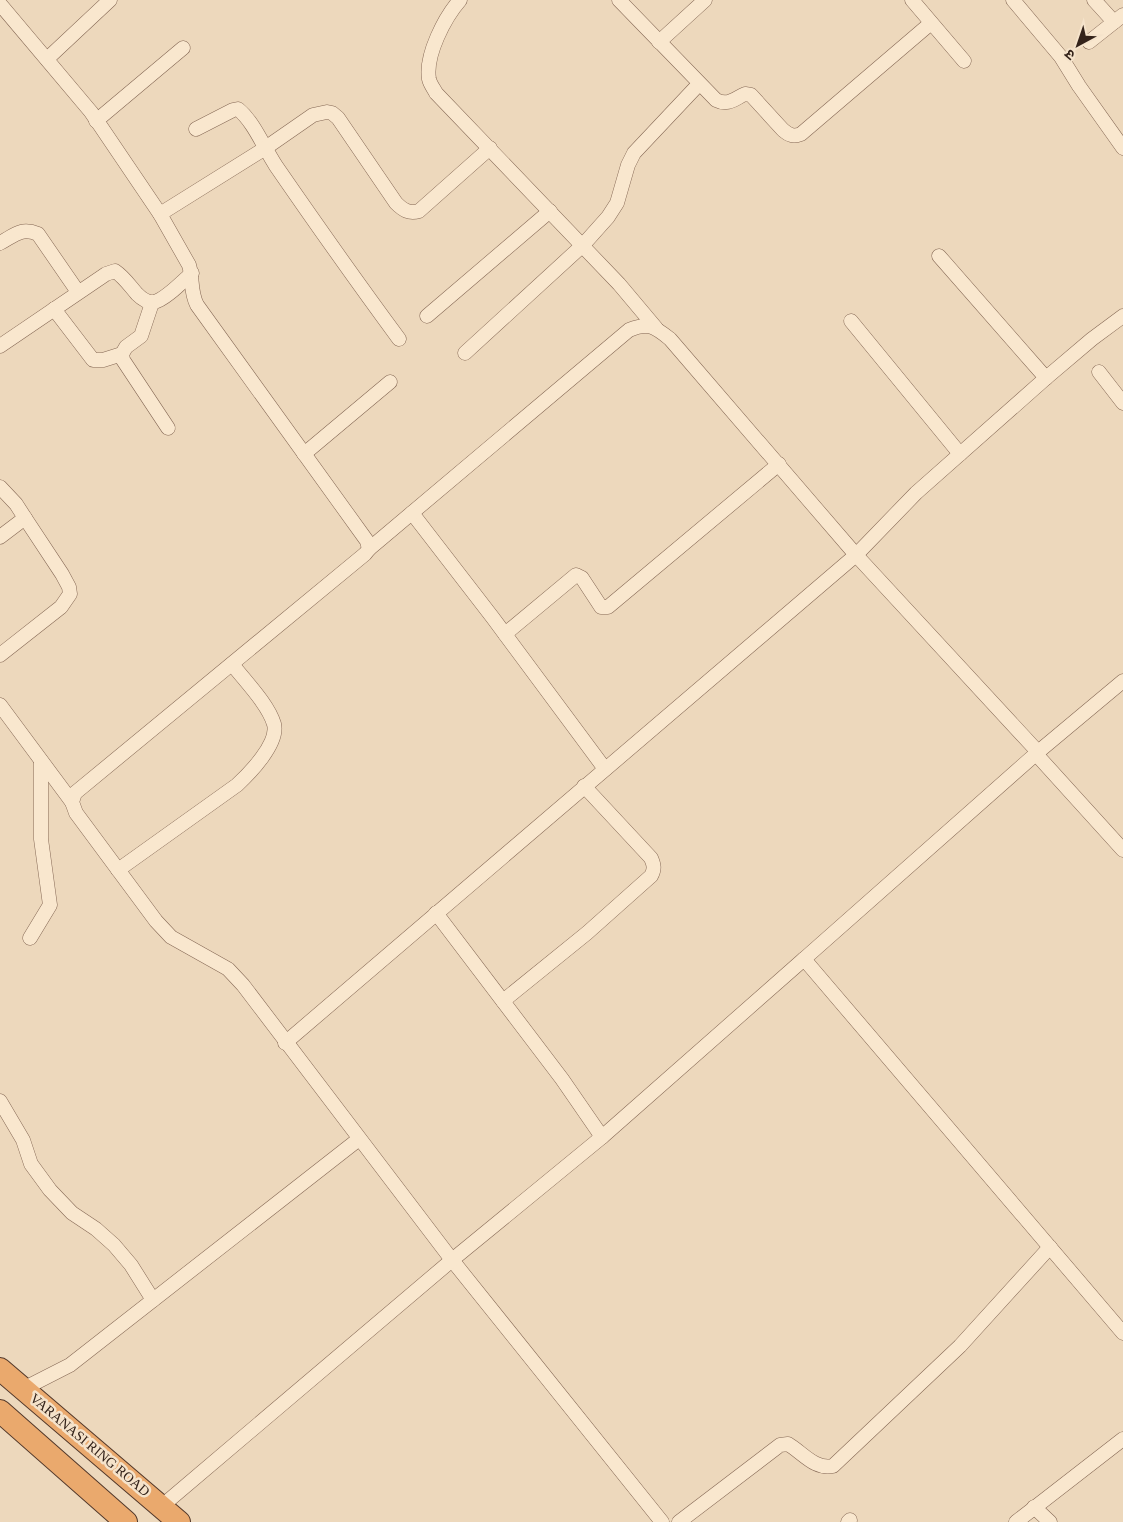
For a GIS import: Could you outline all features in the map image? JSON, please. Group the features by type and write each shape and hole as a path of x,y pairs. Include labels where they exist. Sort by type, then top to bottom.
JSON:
{"highway":[{"name":"VARANASI RING ROAD","path":"0,1369 179,1522"},
{"path":"0,1411 126,1522"}],"street":[{"path":"46,60 110,0"},
{"path":"460,0 447,17 433,49 429,81 436,94 583,245 657,329 670,339 856,555 1123,850"},
{"path":"619,0 716,100 723,103 730,102 745,94 751,95 782,130 789,135 795,136 801,134 931,23"},
{"path":"659,42 704,0"},
{"path":"912,0 964,61"},
{"path":"1013,0 1061,57 1123,148"},
{"path":"1089,42 1119,18 1094,0"},
{"path":"0,4 96,121 160,214 189,265 192,274 192,297 197,305 367,541 370,549"},
{"path":"96,121 183,48"},
{"path":"466,353 583,245 608,217 617,203 628,165 634,154 699,84"},
{"path":"196,129 232,110 238,109 246,116 264,149 399,340"},
{"path":"160,214 264,149 313,115 327,112 332,113 338,118 401,208 414,212 426,206 490,148"},
{"path":"427,316 550,211"},
{"path":"0,243 22,230 30,230 38,234 78,292"},
{"path":"939,256 1046,378"},
{"path":"0,346 106,274 115,271 123,276 144,300 152,303 160,300 192,274"},
{"path":"152,303 141,336 126,347 122,354 123,360 168,428"},
{"path":"54,308 94,360 103,360 122,354"},
{"path":"285,1043 856,555 916,493 1046,378 1092,339 1123,316"},
{"path":"852,322 960,454"},
{"path":"72,802 75,793 365,554 629,330 643,325 657,329"},
{"path":"1099,372 1123,403"},
{"path":"304,454 390,382"},
{"path":"505,634 576,575 582,578 602,607 608,607 779,464"},
{"path":"0,487 16,504 62,574 69,587 70,594 61,607 0,655"},
{"path":"412,513 605,769"},
{"path":"0,537 25,518"},
{"path":"118,870 238,785 250,774 270,744 274,725 268,710 232,664"},
{"path":"162,1506 452,1260 602,1136 1037,753 1123,681"},
{"path":"2,711 72,802 76,813 156,921 171,937 228,969 243,986 452,1260 662,1522"},
{"path":"30,938 50,905 41,839 41,760"},
{"path":"504,1001 587,933 651,876 654,871 651,858 584,786"},
{"path":"436,913 504,1001 602,1136"},
{"path":"804,959 1123,1333"},
{"path":"0,1101 24,1140 31,1164 72,1213 114,1244 152,1300"},
{"path":"23,1389 70,1365 359,1138"},
{"path":"680,1522 780,1444 788,1444 814,1463 825,1468 833,1466 960,1346 1050,1247"},
{"path":"1016,1522 1123,1439"},
{"path":"1034,1507 1050,1522"}]}
